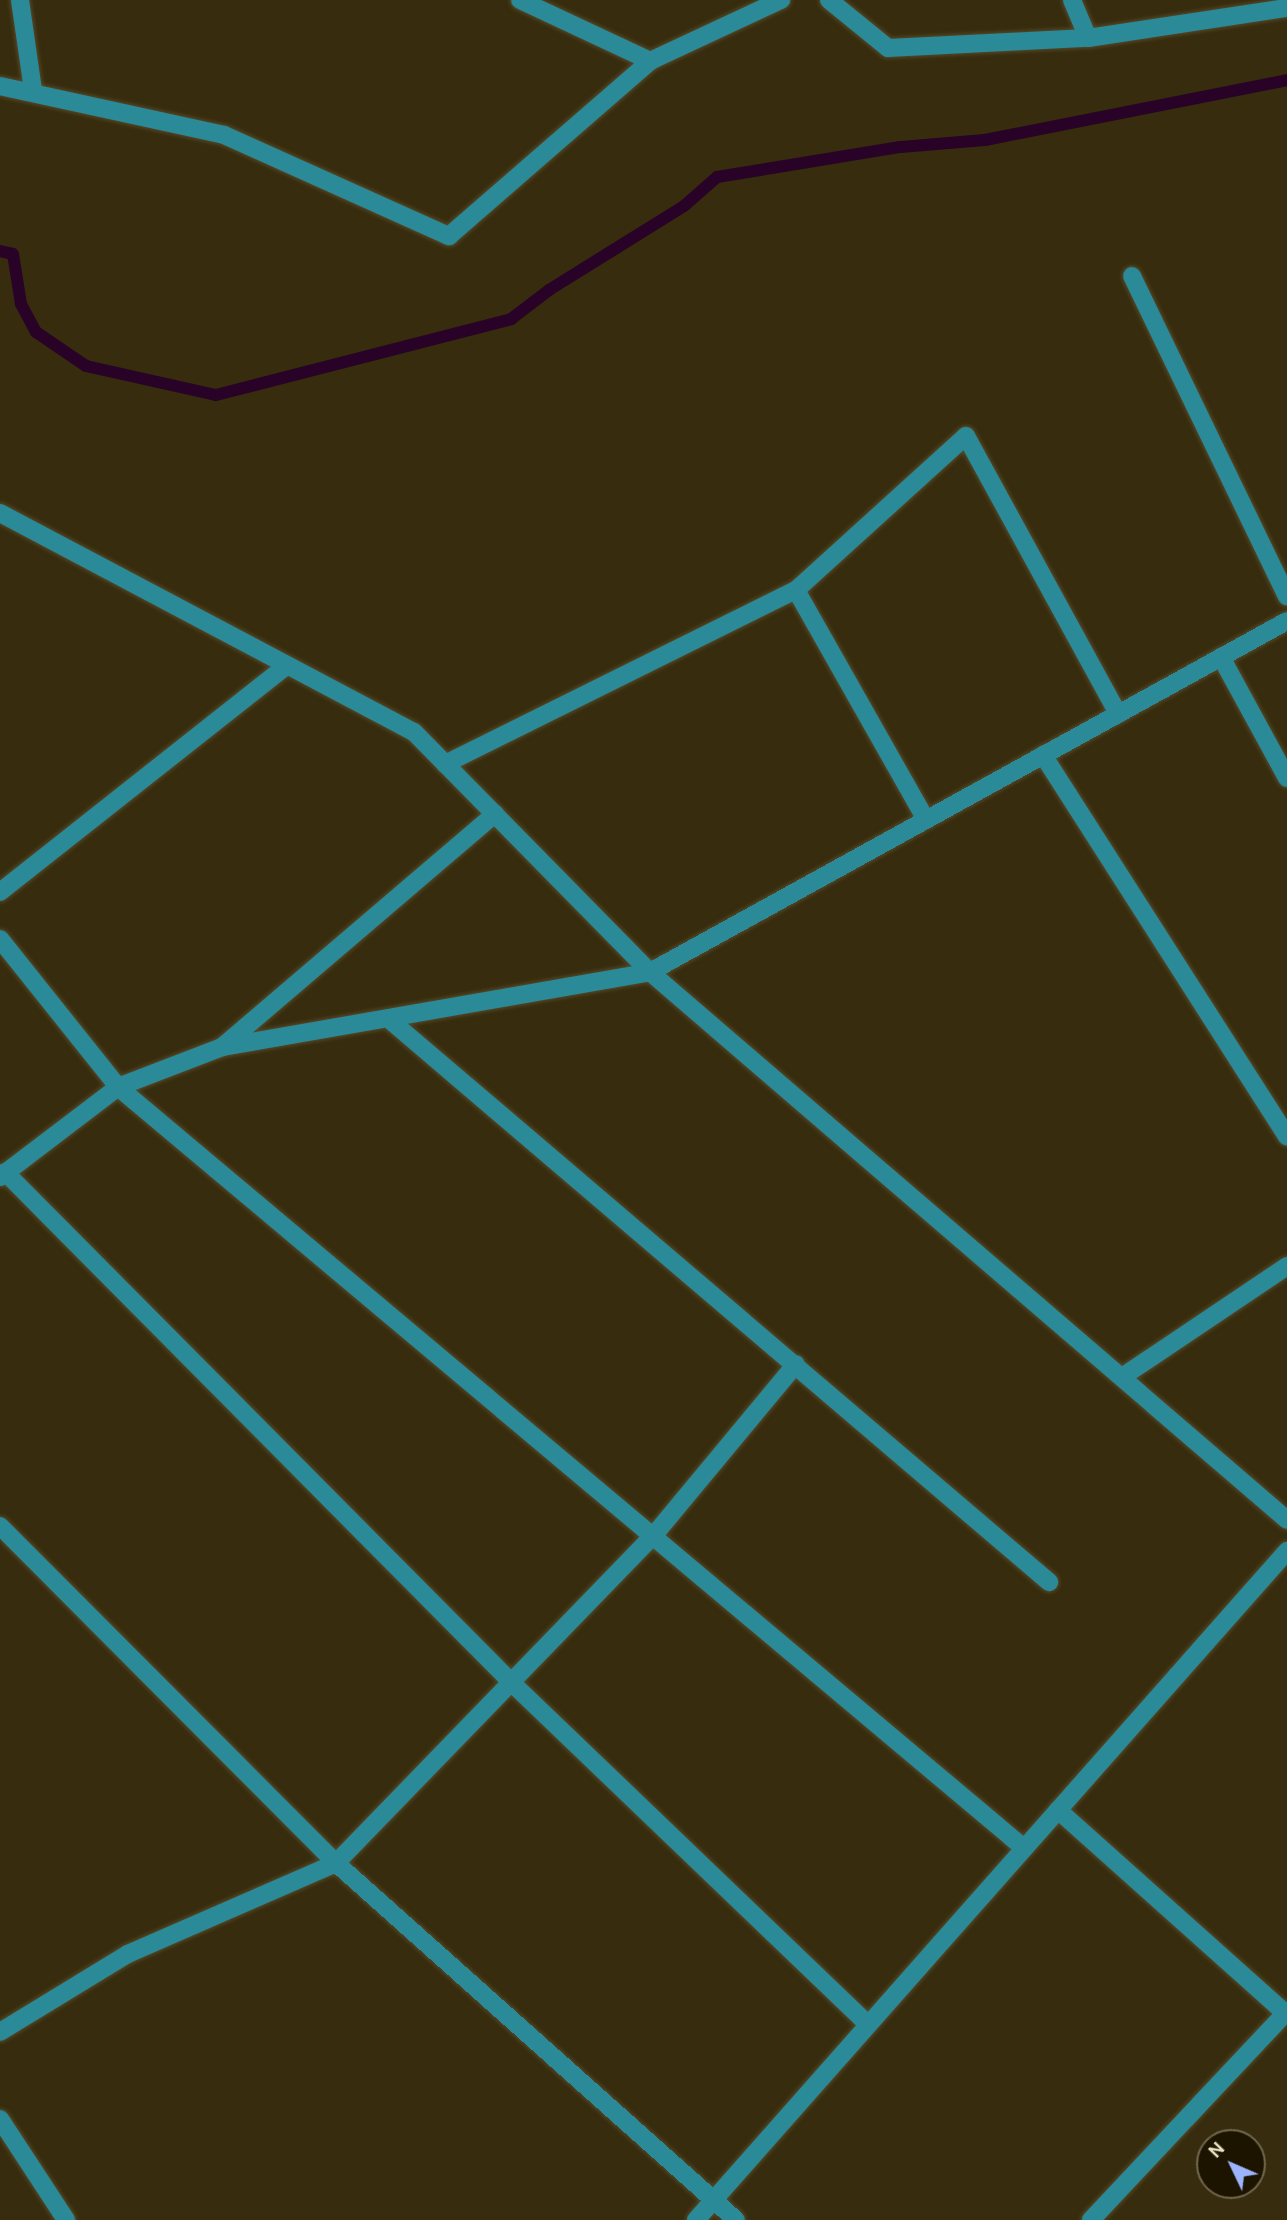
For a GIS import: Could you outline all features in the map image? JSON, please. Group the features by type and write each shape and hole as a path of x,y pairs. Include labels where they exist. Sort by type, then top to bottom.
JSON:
{"street":[{"path":"20,0 33,90"},
{"path":"520,0 650,61"},
{"path":"0,86 33,90 225,135 449,236 650,61 781,0"},
{"path":"829,0 888,48 1088,38 1287,8"},
{"path":"1072,0 1088,38"},
{"path":"1132,275 1287,597"},
{"path":"445,764 796,590 966,436 1118,714"},
{"path":"0,513 414,732 650,972 1287,1520"},
{"path":"796,590 925,818"},
{"path":"868,2025 513,1684 2,1174 118,1087 222,1047 391,1021 650,972 925,818 1287,621"},
{"path":"1221,657 1287,778"},
{"path":"0,892 287,665"},
{"path":"1043,755 1287,1137"},
{"path":"222,1047 495,814"},
{"path":"0,939 118,1087 1024,1848"},
{"path":"391,1021 1049,1581"},
{"path":"1122,1377 1287,1266"},
{"path":"0,2032 128,1954 336,1863 513,1684 654,1535 796,1364"},
{"path":"0,1526 336,1863 736,2220"},
{"path":"696,2220 1287,1551"},
{"path":"1058,1810 1286,2012 1091,2220"},
{"path":"0,2119 66,2220"}],"waterway":[{"path":"0,251 13,254 21,304 36,332 86,366 216,395 511,319 549,290 684,206 717,177 901,147 985,140 1287,80"}]}
